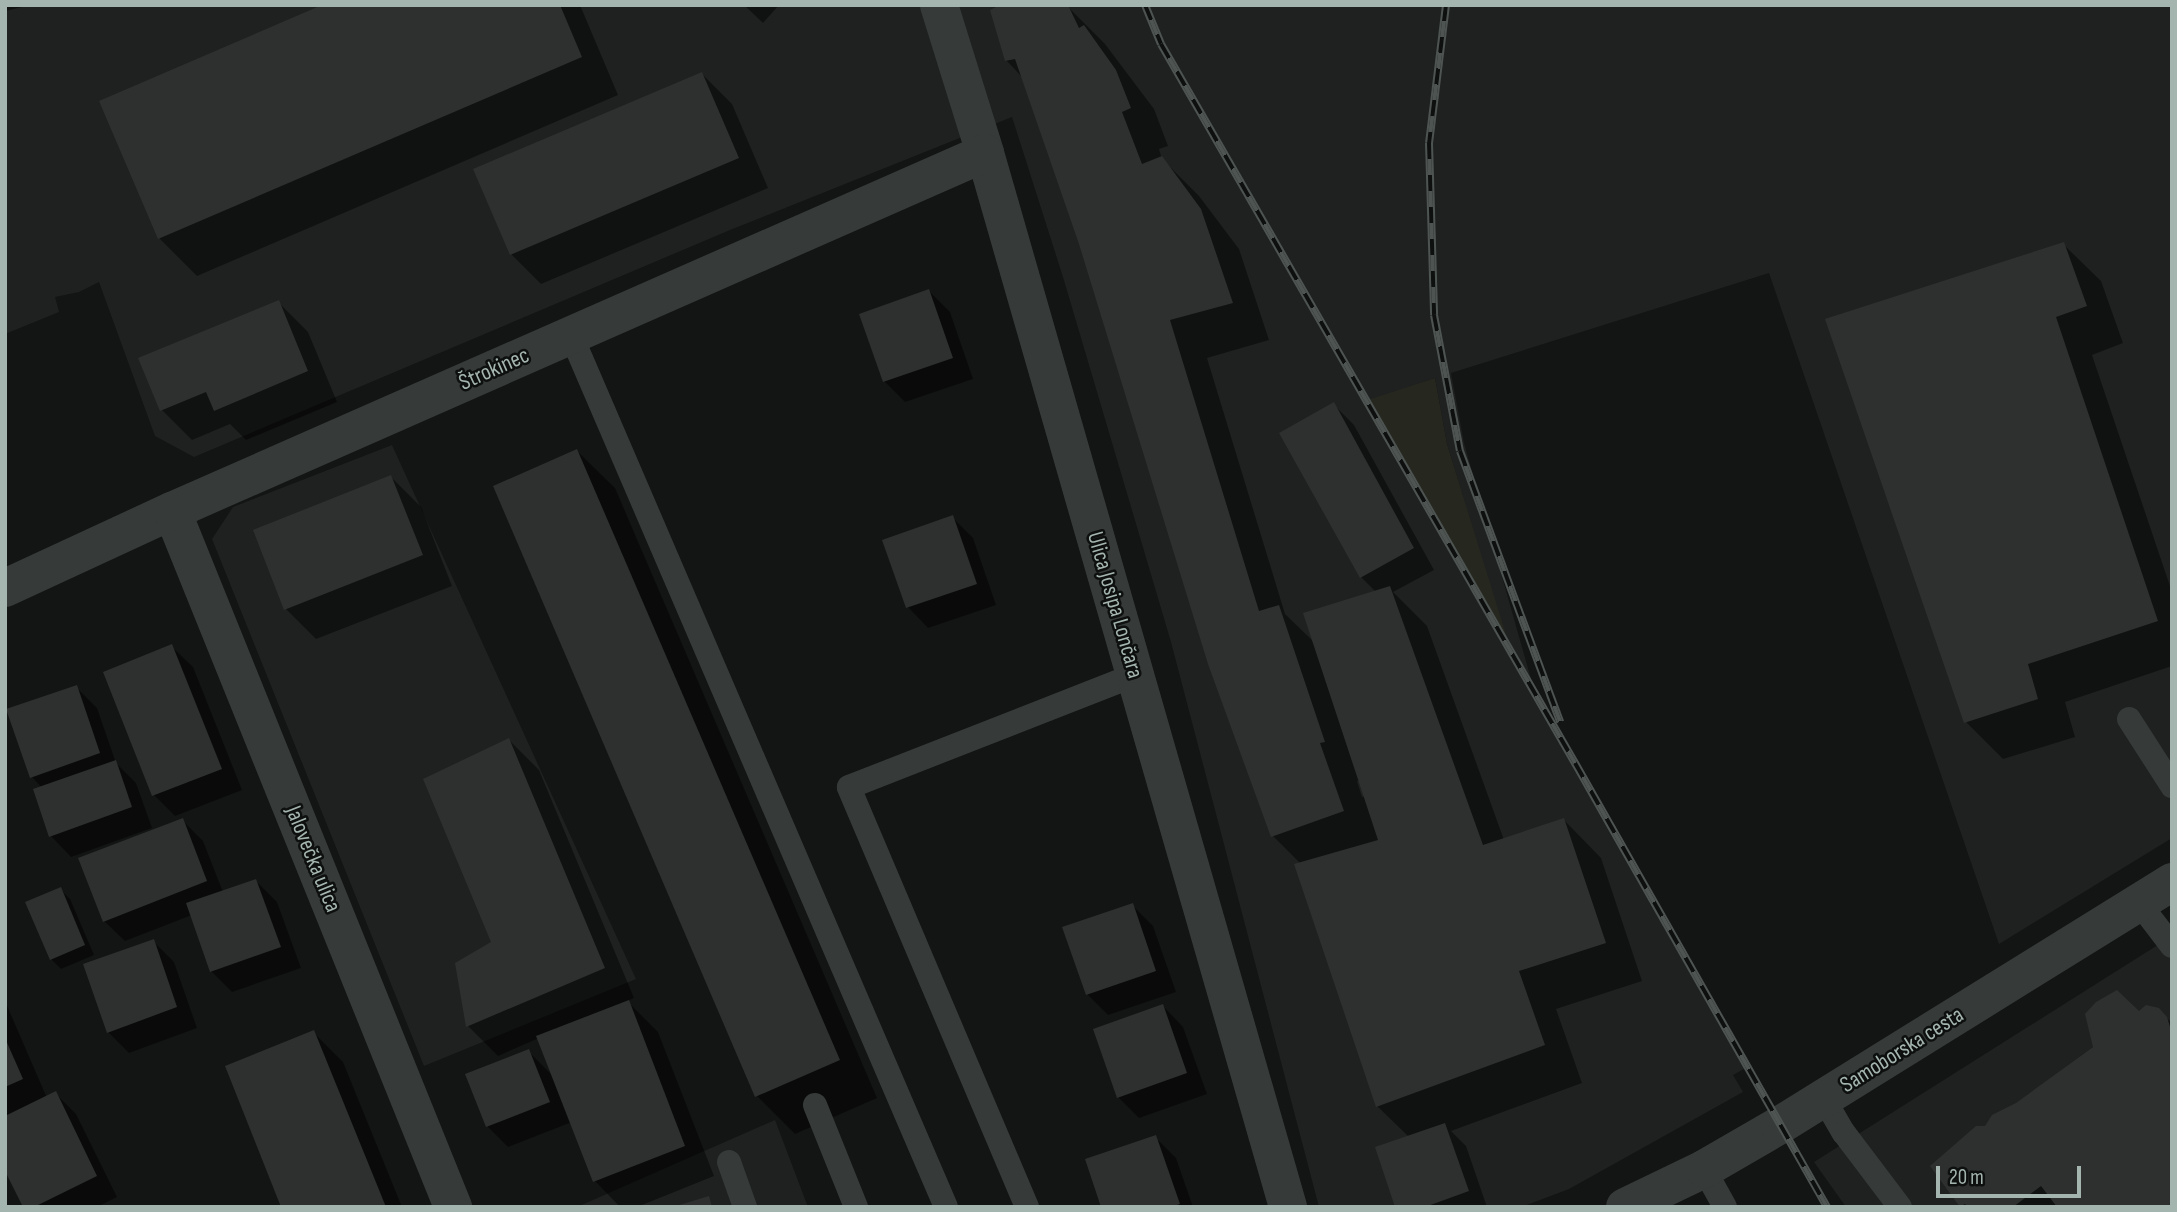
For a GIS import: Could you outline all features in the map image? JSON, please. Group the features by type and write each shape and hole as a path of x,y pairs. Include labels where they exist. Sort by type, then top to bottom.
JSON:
{"street":[{"name":"Ulica Josipa Lončara","path":"939,5 985,153 1289,1207"},
{"name":"Štrokinec","path":"5,589 173,510 985,153"},
{"name":"Jalovečka ulica","path":"173,510 453,1207"},
{"name":"Samoborska cesta","path":"1625,1207 1704,1169 1824,1099 2172,882"}],"lane":[{"path":"571,335 946,1207"},
{"path":"1027,1207 849,787 1135,675"},
{"path":"2129,719 2172,786"},
{"path":"2139,903 2172,946"},
{"path":"1824,1099 1844,1133 1900,1207"},
{"path":"815,1105 856,1207"},
{"path":"729,1162 745,1207"},
{"path":"1704,1169 1725,1207"}],"shaded area":[{"path":"5,5 2172,5 2172,838 1999,944 1769,273 1451,373 1464,443 1539,707 1751,1065 1733,1075 1743,1092 1569,1189 1521,1207 1319,1207 1171,642 1063,277 1012,117 730,230 194,457 155,436 99,282 79,292 55,297 59,312 5,334","holes":["1435,378 1447,444 1514,664 1363,403"]},
{"path":"1435,378 1447,444 1516,667 1362,402"},
{"path":"392,445 636,979 424,1066 212,539 233,507"},
{"path":"2172,936 2172,1207 1846,1207 1814,1162"},
{"path":"775,1120 808,1207 577,1207"}],"building":[{"path":"322,5 560,5 582,57 158,239 99,101"},
{"path":"1000,5 1068,5 1079,28 1084,25 1116,70 1131,108 1122,112 1142,164 1162,156 1201,209 1233,303 1170,320 1259,611 1279,605 1325,742 1320,743 1344,811 1271,837 1208,664 1079,244 1015,59 1005,61 990,10"},
{"path":"702,72 739,158 510,255 473,169"},
{"path":"2064,242 2087,306 2056,317 2158,621 2028,664 2038,699 1964,723 1825,319"},
{"path":"929,289 953,358 883,382 859,314"},
{"path":"279,300 308,371 214,411 206,392 160,411 138,358"},
{"path":"1334,402 1414,548 1360,578 1279,433"},
{"path":"577,449 840,1060 755,1097 493,486"},
{"path":"391,475 423,555 284,610 253,530"},
{"path":"953,515 977,584 906,608 882,540"},
{"path":"1390,586 1483,845 1564,818 1606,943 1519,971 1545,1045 1376,1107 1294,864 1378,840 1303,613"},
{"path":"172,644 222,769 152,796 103,672"},
{"path":"77,685 100,753 30,778 6,709"},
{"path":"509,738 605,968 466,1027 455,963 491,942 423,779"},
{"path":"116,760 132,807 49,837 33,789"},
{"path":"183,818 207,881 103,922 78,858"},
{"path":"256,879 281,947 210,972 186,903"},
{"path":"61,887 85,945 50,960 25,902"},
{"path":"1133,903 1156,971 1086,995 1062,927"},
{"path":"154,939 177,1007 107,1033 83,964"},
{"path":"2117,990 2139,1011 2146,1005 2159,1008 2167,1017 2172,1033 2172,1207 2057,1207 2041,1186 2013,1207 1968,1207 1965,1204 1960,1207 1930,1166 1976,1126 1985,1126 1992,1115 2016,1103 2093,1047 2085,1014 2096,1002"},
{"path":"629,1000 685,1146 593,1182 536,1036"},
{"path":"1163,1004 1187,1073 1117,1098 1093,1029"},
{"path":"314,1030 386,1207 281,1207 225,1066"},
{"path":"5,1038 23,1079 5,1087"},
{"path":"529,1049 550,1102 486,1127 465,1074"},
{"path":"56,1091 97,1176 34,1207 23,1207 5,1171 5,1116"},
{"path":"1445,1123 1469,1191 1425,1207 1395,1207 1375,1147"},
{"path":"1156,1135 1180,1204 1171,1207 1101,1207 1085,1159"},
{"path":"709,1196 712,1207 676,1207 676,1206"}],"railway":[{"path":"1145,5 1161,44 1827,1207"},
{"path":"1446,5 1429,143 1434,315 1460,451 1560,722"}]}
